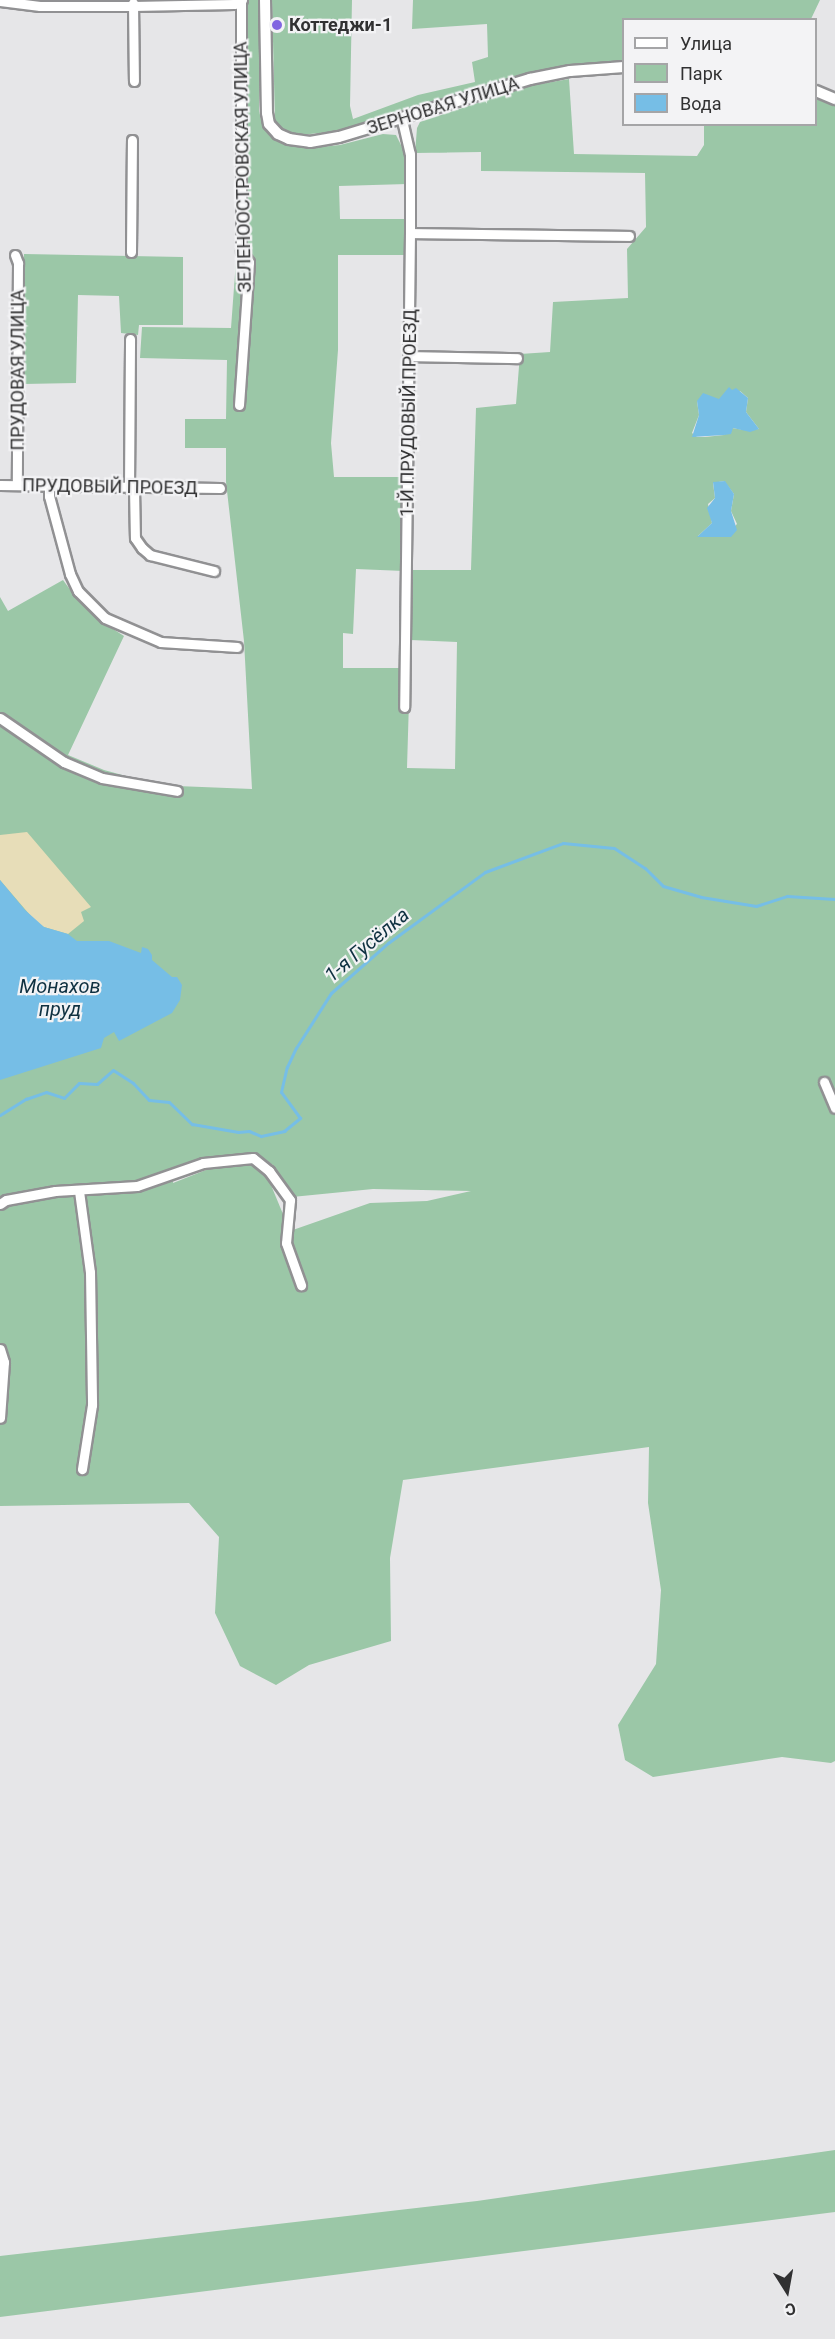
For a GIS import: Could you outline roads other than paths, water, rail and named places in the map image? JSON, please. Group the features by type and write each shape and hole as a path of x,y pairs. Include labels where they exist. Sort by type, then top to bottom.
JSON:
{"street":[{"name":"ЗЕЛЕНООСТРОВСКАЯ УЛИЦА","path":"265,0 269,124"},
{"path":"0,1 234,4 241,1"},
{"name":"ЗЕЛЕНООСТРОВСКАЯ УЛИЦА","path":"239,405 249,262 242,251 241,1"},
{"path":"133,3 134,81"},
{"name":"ЗЕРНОВАЯ УЛИЦА","path":"269,124 278,134 310,142 402,120 530,79 570,71 622,67"},
{"path":"817,91 835,99"},
{"name":"1-Й ПРУДОВЫЙ ПРОЕЗД","path":"402,120 410,154 410,356 404,707"},
{"path":"131,252 132,140"},
{"path":"410,233 629,236"},
{"name":"ПРУДОВАЯ УЛИЦА","path":"15,255 18,263 17,485"},
{"path":"130,339 131,488 135,538 150,555 214,571"},
{"path":"410,356 517,358"},
{"name":"ПРУДОВЫЙ ПРОЕЗД","path":"0,485 220,488"},
{"path":"49,486 49,496 70,574 78,591 105,618 161,642 237,646"},
{"path":"0,718 64,762 102,778 177,791"},
{"path":"824,1082 835,1108"},
{"path":"0,1204 6,1200 55,1191 136,1186 203,1163 253,1158 269,1170 290,1200 286,1243 301,1285"},
{"path":"79,1191 90,1272 92,1405 82,1469"},
{"path":"0,1349 4,1362 0,1419"}],"water":[{"path":"729,387 732,390 736,388 748,398 746,412 759,429 750,432 733,428 731,434 692,437 699,415 697,401 703,393 719,399"},
{"path":"725,481 734,494 731,511 737,530 731,537 697,537 712,523 707,508 715,498 713,482"},
{"name":"Монахов пруд","path":"0,880 25,910 44,927 68,934 77,941 109,941 141,953 142,947 148,949 152,960 172,977 177,977 182,985 180,1000 172,1013 119,1041 114,1032 104,1038 101,1048 0,1080"}],"waterway":[{"name":"1-я Гусёлка","path":"0,1115 26,1099 46,1092 64,1098 79,1083 97,1084 113,1070 133,1083 149,1100 169,1102 192,1124 238,1132 249,1131 261,1136 284,1131 300,1118 281,1092 287,1067 296,1048 331,993 388,943 485,872 563,843 614,848 645,868 663,886 701,897 756,906 787,896 835,899"}],"place":[{"name":"Коттеджи-1","path":"277,25"}]}
